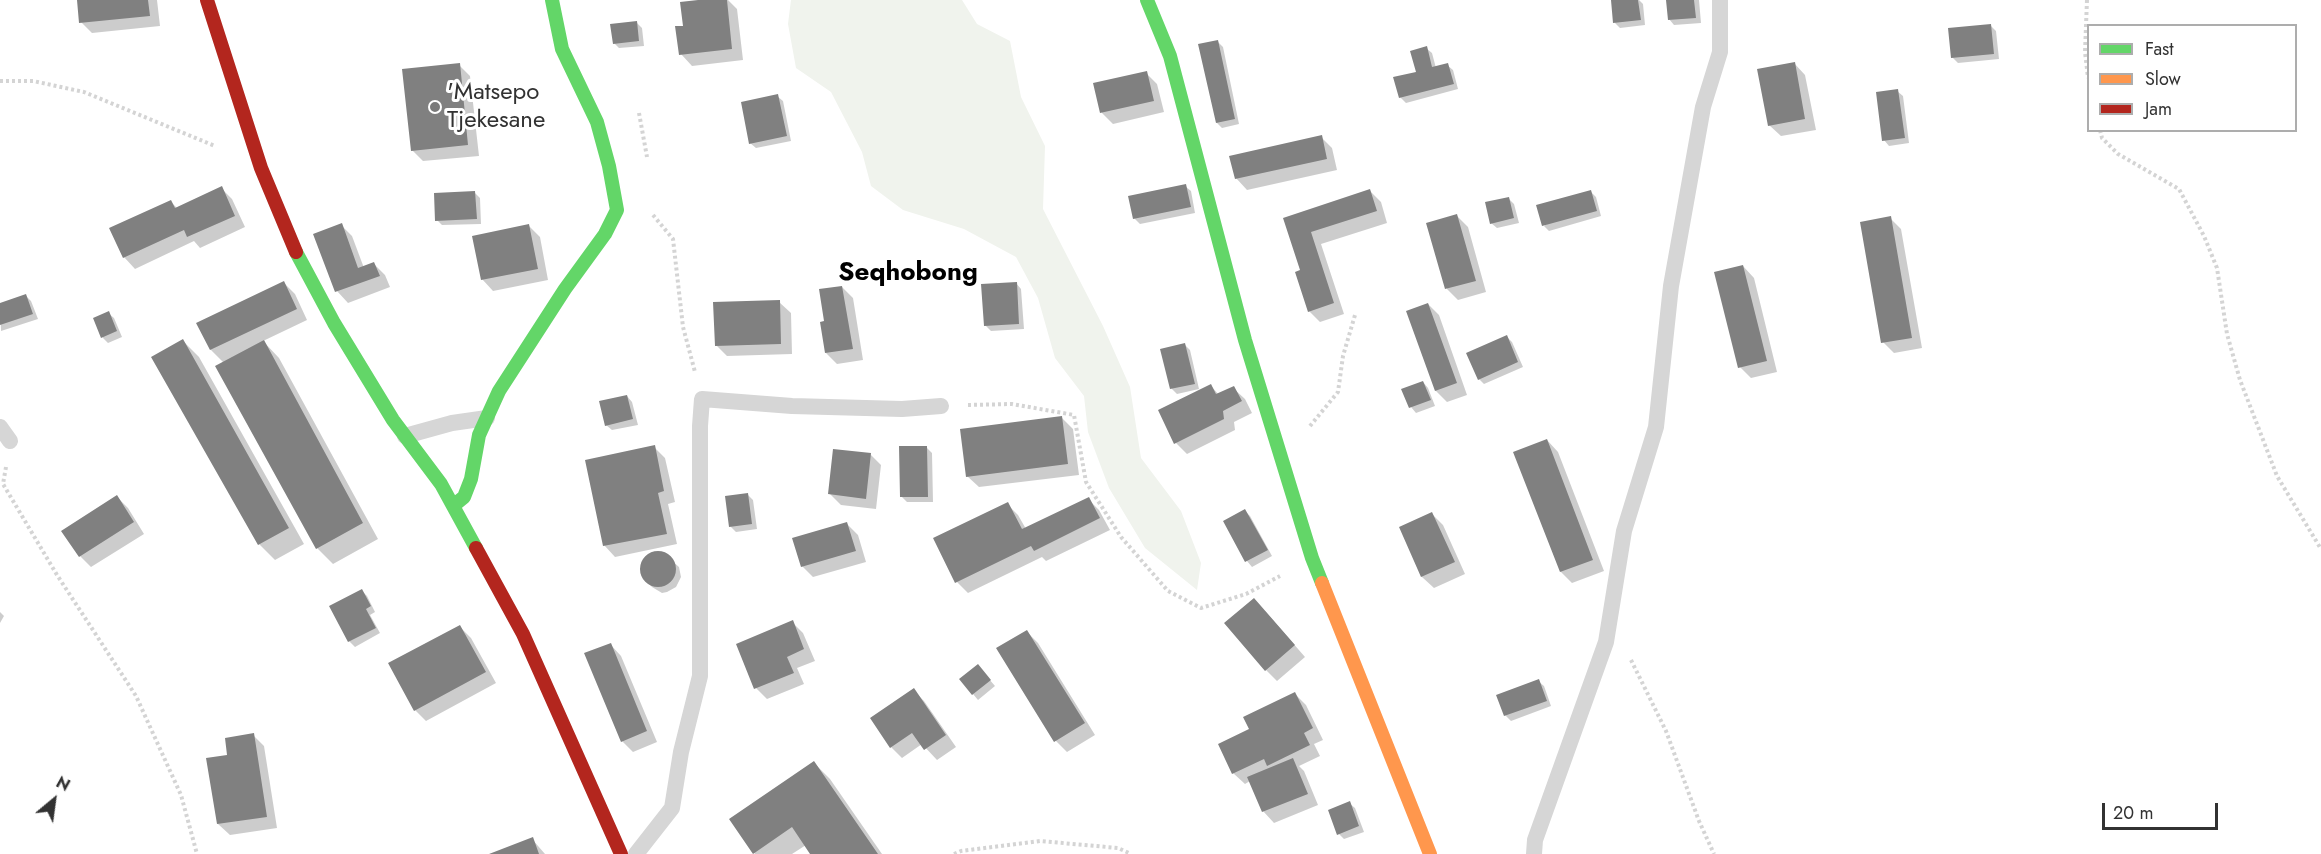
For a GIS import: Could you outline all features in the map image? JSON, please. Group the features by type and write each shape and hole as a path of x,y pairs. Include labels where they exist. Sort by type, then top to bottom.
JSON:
{"street":[{"path":"207,0 261,168 297,254 333,323 405,436 441,484 523,634 621,854"},
{"path":"453,506 464,497 471,478 479,435 499,391 565,289 605,234 617,210 609,166 597,122 562,49 552,0"},
{"path":"1147,0 1170,56 1245,339 1312,558 1430,854"}],"lane":[{"path":"1534,854 1535,840 1606,642 1624,531 1656,427 1671,286 1703,107 1720,52 1720,0"},
{"path":"636,854 672,808 681,752 700,676 700,426 702,399 792,406 902,409 941,406"},
{"path":"405,436 452,423 487,418"},
{"path":"0,427 10,441"}],"path":[{"path":"2087,0 2085,52 2087,69"},
{"path":"0,81 33,81 84,92 218,147"},
{"path":"2100,132 2102,138 2118,154 2180,189 2217,268 2227,334 2240,380 2277,476 2321,549"},
{"path":"648,209 673,239 683,327 702,399"},
{"path":"1279,451 1307,430 1338,392 1343,356 1355,315"},
{"path":"941,406 1012,404 1074,415 1086,482 1121,537 1168,591 1201,608 1246,594 1312,558"},
{"path":"10,441 3,484 57,575 136,696 181,795 196,854"},
{"path":"1606,642 1625,647 1666,731 1714,854"},
{"path":"954,854 961,851 1040,840 1118,848 1131,854"}],"shaded area":[{"path":"791,0 962,0 977,24 1010,41 1021,97 1045,146 1043,209 1103,326 1130,387 1141,458 1181,511 1201,563 1197,590 1145,548 1109,488 1088,432 1084,396 1055,358 1038,298 1016,257 964,229 903,210 871,186 862,152 831,92 796,68 788,24"}],"building":[{"path":"77,0 148,0 150,16 79,23"},
{"path":"727,0 732,49 679,55 675,26 683,26 680,2"},
{"path":"1611,0 1638,0 1641,20 1613,23"},
{"path":"1666,0 1694,0 1696,18 1668,20"},
{"path":"637,21 639,41 613,44 610,24"},
{"path":"1991,24 1994,54 1951,58 1948,28"},
{"path":"1218,40 1235,119 1216,123 1198,44"},
{"path":"1427,46 1432,67 1448,63 1454,84 1399,98 1393,77 1416,72 1410,51"},
{"path":"1795,62 1805,119 1768,126 1757,69"},
{"name":"'Matsepo Tjekesane","path":"460,63 468,145 411,151 402,69"},
{"path":"1147,71 1154,101 1100,113 1093,83"},
{"path":"1898,89 1905,138 1882,141 1876,92"},
{"path":"778,94 787,136 749,144 741,102"},
{"path":"1322,135 1327,159 1235,179 1229,156"},
{"path":"1186,184 1191,207 1133,219 1128,196"},
{"path":"222,186 235,216 187,237 184,230 123,258 109,228 171,200 175,208"},
{"path":"1370,189 1377,211 1311,232 1334,303 1308,312 1295,272 1300,270 1283,218"},
{"path":"1591,190 1597,211 1542,226 1536,205"},
{"path":"475,191 477,219 435,221 434,193"},
{"path":"1509,197 1514,218 1490,224 1485,202"},
{"path":"1457,214 1476,281 1445,289 1426,223"},
{"path":"1891,216 1912,338 1881,343 1860,222"},
{"path":"342,223 358,268 374,262 380,276 335,292 313,234"},
{"path":"529,224 538,269 481,280 472,236"},
{"path":"1743,265 1767,361 1738,368 1714,272"},
{"path":"284,281 297,309 210,350 196,323"},
{"path":"1017,282 1019,324 984,326 981,284"},
{"path":"842,286 853,349 825,353 820,322 824,321 819,289"},
{"path":"26,294 33,314 0,325 0,303"},
{"path":"780,300 781,344 715,346 713,302"},
{"path":"1428,303 1457,383 1435,391 1406,311"},
{"path":"109,311 117,331 101,338 93,318"},
{"path":"1507,335 1518,362 1478,380 1466,353"},
{"path":"183,339 289,528 258,545 151,357"},
{"path":"264,340 363,523 316,549 215,366"},
{"path":"1185,343 1195,384 1170,389 1160,349"},
{"path":"1423,381 1431,400 1409,408 1401,389"},
{"path":"1211,384 1216,394 1234,386 1242,401 1223,411 1224,419 1174,444 1158,410"},
{"path":"627,395 633,419 605,426 599,401"},
{"path":"1062,416 1068,464 966,477 960,429"},
{"path":"1547,439 1593,560 1560,572 1513,452"},
{"path":"655,445 664,491 658,493 667,534 603,546 585,460"},
{"path":"899,446 927,446 928,497 900,497"},
{"path":"833,449 871,453 866,499 828,494"},
{"path":"748,493 752,524 729,527 725,496"},
{"path":"117,495 134,522 79,557 61,531"},
{"path":"1089,497 1100,518 1034,551 1031,546 955,583 933,538 1008,502 1022,529"},
{"path":"1245,509 1268,550 1245,562 1223,521"},
{"path":"1432,512 1455,562 1421,577 1399,527"},
{"path":"847,522 856,551 801,567 792,538"},
{"path":"658,551 671,556 676,569 671,582 658,587 645,582 640,569 645,556"},
{"path":"362,589 371,606 366,609 376,628 348,642 329,606"},
{"path":"1254,598 1295,645 1265,671 1224,623"},
{"path":"793,620 804,649 787,657 794,673 754,689 736,644"},
{"path":"460,625 486,672 414,711 388,663"},
{"path":"1027,630 1085,723 1054,742 996,648"},
{"path":"611,643 647,731 621,742 584,653"},
{"path":"978,664 991,680 972,695 959,679"},
{"path":"1539,679 1547,701 1504,716 1496,695"},
{"path":"914,688 946,735 924,750 912,733 890,748 870,718"},
{"path":"1295,692 1313,728 1304,733 1310,745 1267,766 1264,759 1232,774 1218,744 1249,729 1243,717"},
{"path":"254,733 267,817 217,824 206,758 227,755 225,738"},
{"path":"1293,758 1308,794 1262,812 1247,777"},
{"path":"814,761 878,854 810,854 792,827 753,854 729,819"},
{"path":"1350,801 1359,826 1337,835 1328,810"},
{"path":"533,837 539,854 489,854"}],"traffic: fast":[{"path":"453,506 464,497 471,479 479,435 499,391 565,289 605,234 617,210 609,166 597,122 562,49 552,0"},
{"path":"1147,0 1170,56 1245,340 1312,558 1322,583"},
{"path":"296,252 334,323 393,420 441,484 476,548"}],"traffic: slow":[{"path":"1322,583 1430,854"}],"traffic: jam":[{"path":"207,0 261,168 296,252"},
{"path":"476,548 523,634 621,854"}],"place":[{"name":"'Matsepo Tjekesane","path":"435,107"}],"district":[{"name":"Seqhobong","path":"908,274"}]}
